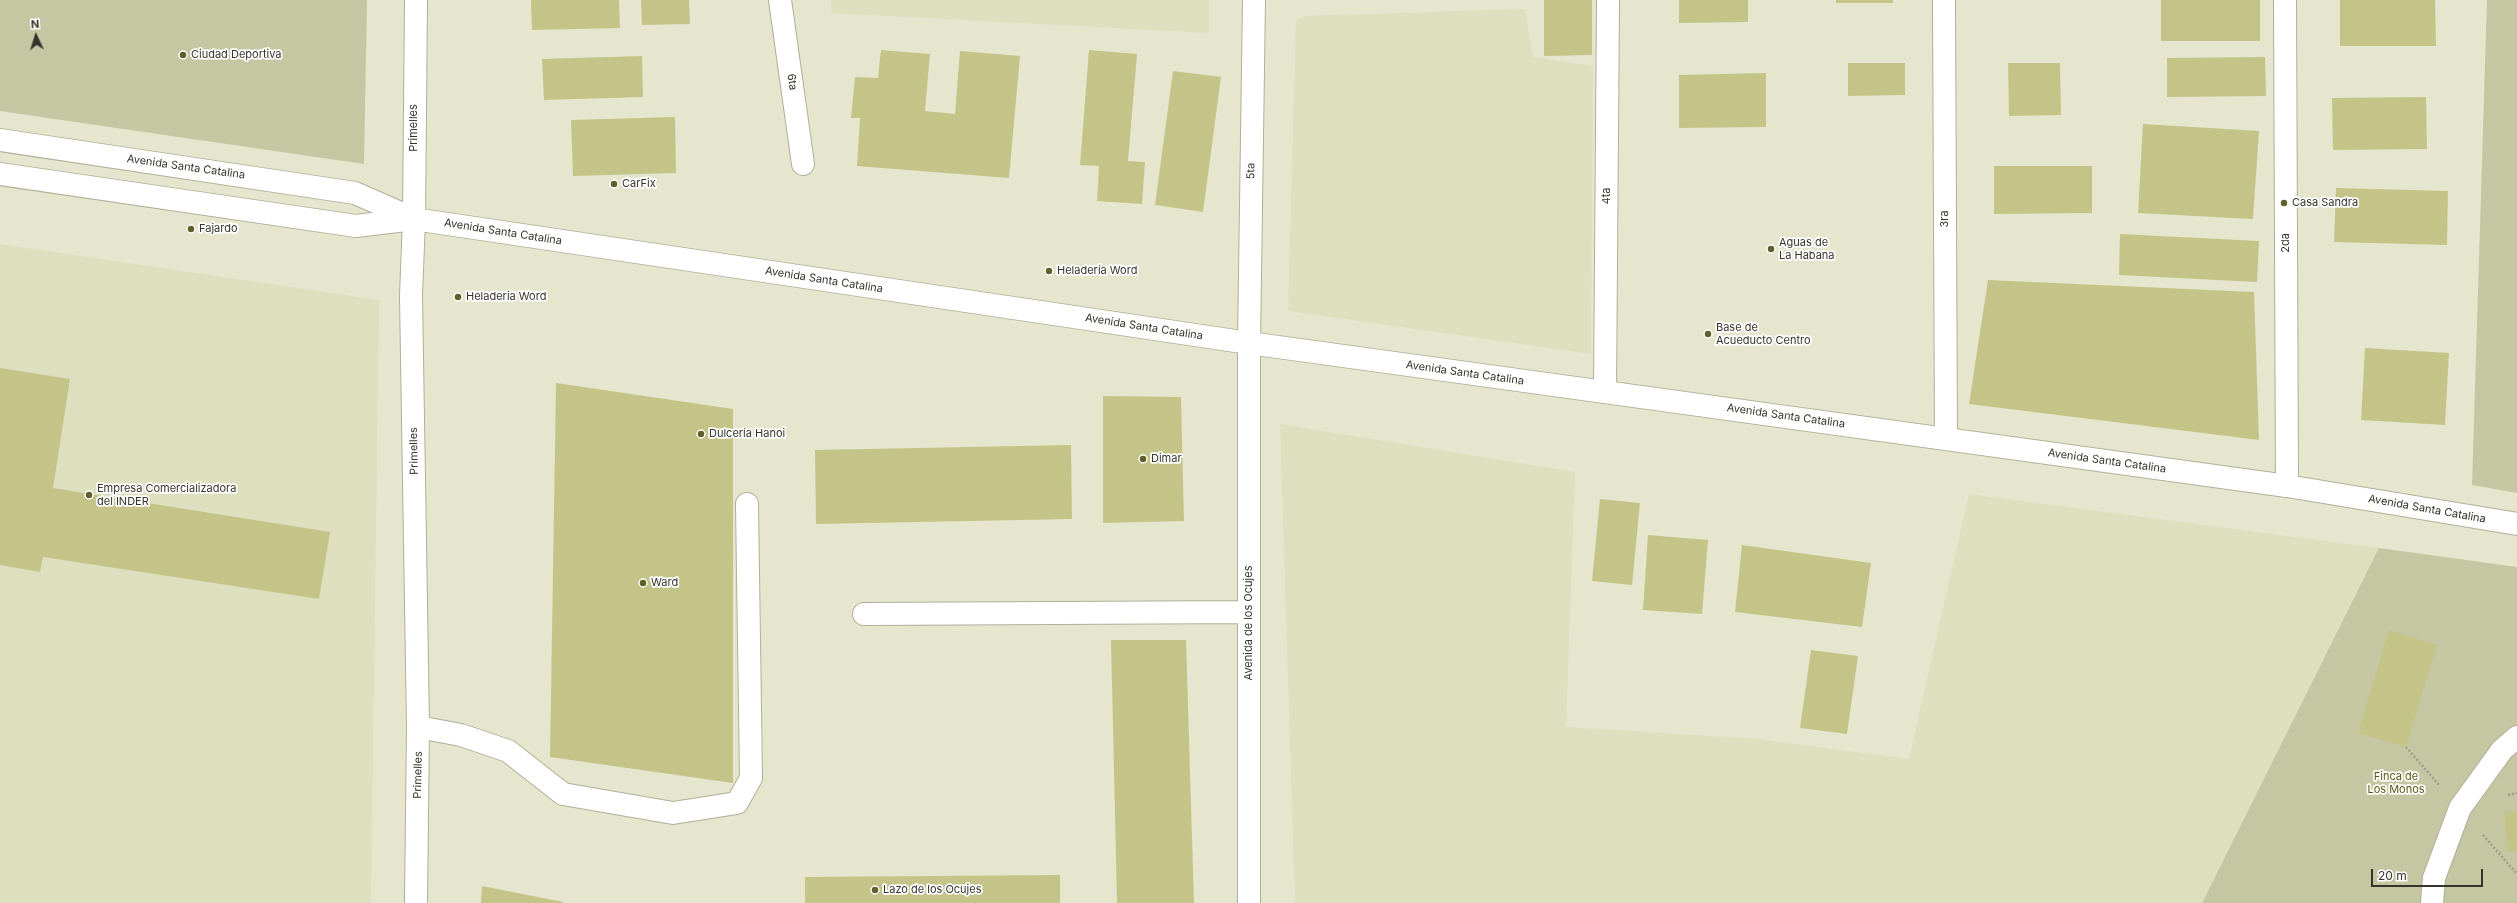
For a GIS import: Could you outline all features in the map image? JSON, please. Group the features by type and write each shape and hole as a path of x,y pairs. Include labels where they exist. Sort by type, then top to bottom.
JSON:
{"main road":[{"name":"Primelles","path":"416,0 414,219 411,296 418,727 416,903"},
{"name":"6ta","path":"780,0 803,164"},
{"name":"5ta","path":"1249,343 1254,0"},
{"name":"4ta","path":"1605,392 1608,0"},
{"name":"3ra","path":"1944,0 1946,438"},
{"name":"2da","path":"2285,0 2287,486"},
{"name":"Avenida Santa Catalina","path":"0,140 355,192 414,219"},
{"name":"Avenida Santa Catalina","path":"0,174 356,226 414,219 1249,343 2287,486 2517,524"},
{"name":"Avenida de los Ocujes","path":"1249,343 1249,903"},
{"path":"418,727 461,735 508,751 563,794 673,813 737,803 751,778 747,504"},
{"path":"864,614 1249,612"},
{"path":"2432,903 2434,878 2460,808 2502,750 2517,737"}],"shaded area":[{"path":"831,0 1209,0 1209,33 831,13"},
{"path":"1525,9 1533,57 1593,66 1591,354 1288,311 1296,20 1305,16"},
{"path":"0,244 379,300 371,903 0,903"},
{"path":"1280,424 1575,472 1566,727 1758,739 1909,759 1969,494 2379,548 2202,903 1295,903"}],"green space":[{"name":"Ciudad Deportiva","path":"0,0 367,0 364,164 0,111"},
{"path":"2487,0 2517,0 2517,493 2472,485"},
{"name":"Finca de Los Monos","path":"2379,548 2517,567 2517,903 2202,903"}],"building":[{"path":"531,0 619,0 620,28 532,30"},
{"path":"641,0 689,0 690,24 642,25"},
{"path":"1544,0 1592,0 1592,55 1544,56"},
{"path":"1679,0 1748,0 1748,22 1679,23"},
{"path":"1836,0 1893,0 1893,3 1836,3"},
{"path":"2161,0 2260,0 2260,41 2161,41"},
{"path":"2340,0 2435,0 2436,46 2340,46"},
{"path":"881,50 930,54 925,111 955,114 960,51 1020,56 1009,178 857,166 860,118 851,118 855,77 878,78"},
{"path":"1089,50 1137,54 1128,161 1145,162 1142,204 1097,201 1099,166 1080,165"},
{"path":"642,56 643,97 544,100 542,59"},
{"path":"2265,57 2266,96 2167,97 2167,58"},
{"path":"1848,63 1905,63 1905,95 1848,96"},
{"path":"2008,63 2060,63 2061,115 2009,116"},
{"path":"1173,71 1221,77 1203,212 1155,205"},
{"path":"1766,73 1766,127 1679,128 1679,75"},
{"path":"2426,97 2427,149 2333,150 2332,98"},
{"path":"675,117 676,173 573,176 571,120"},
{"path":"2143,124 2259,131 2253,219 2138,213"},
{"path":"1994,166 2092,166 2092,213 1994,214"},
{"path":"2336,188 2448,191 2447,245 2334,242"},
{"path":"2120,234 2259,241 2257,282 2119,275"},
{"path":"1988,280 2254,292 2259,440 1969,404"},
{"path":"2365,348 2449,353 2445,425 2361,420"},
{"path":"0,368 70,379 53,488 330,532 319,599 43,557 40,572 0,565"},
{"name":"Ward","path":"556,383 733,409 733,783 550,757"},
{"name":"Dimar","path":"1103,396 1181,397 1184,521 1103,523"},
{"path":"1071,445 1072,519 816,524 815,450"},
{"path":"1600,499 1640,503 1632,585 1592,581"},
{"path":"1648,535 1708,540 1702,614 1643,610"},
{"path":"1742,545 1871,563 1862,627 1735,612"},
{"path":"2389,630 2437,645 2406,747 2358,733"},
{"path":"1111,640 1186,640 1194,903 1117,903"},
{"path":"1811,650 1858,656 1847,734 1800,728"},
{"path":"2517,811 2517,851 2508,852 2504,812"},
{"path":"1060,875 1060,903 805,903 805,877"},
{"path":"482,886 563,902 563,903 481,903"}],"place":[{"name":"Ciudad Deportiva","path":"183,55"},
{"name":"CarFix","path":"614,184"},
{"name":"Casa Sandra","path":"2284,203"},
{"name":"Fajardo","path":"191,229"},
{"name":"Aguas de La Habana","path":"1771,249"},
{"name":"Heladería Word","path":"1049,271"},
{"name":"Heladeria Word","path":"458,297"},
{"name":"Base de Acueducto Centro","path":"1708,334"},
{"name":"Dulcería Hanoi","path":"701,434"},
{"name":"Dimar","path":"1143,459"},
{"name":"Empresa Comercializadora del INDER","path":"89,495"},
{"name":"Ward","path":"643,583"},
{"name":"Lazo de los Ocujes","path":"875,890"}]}
